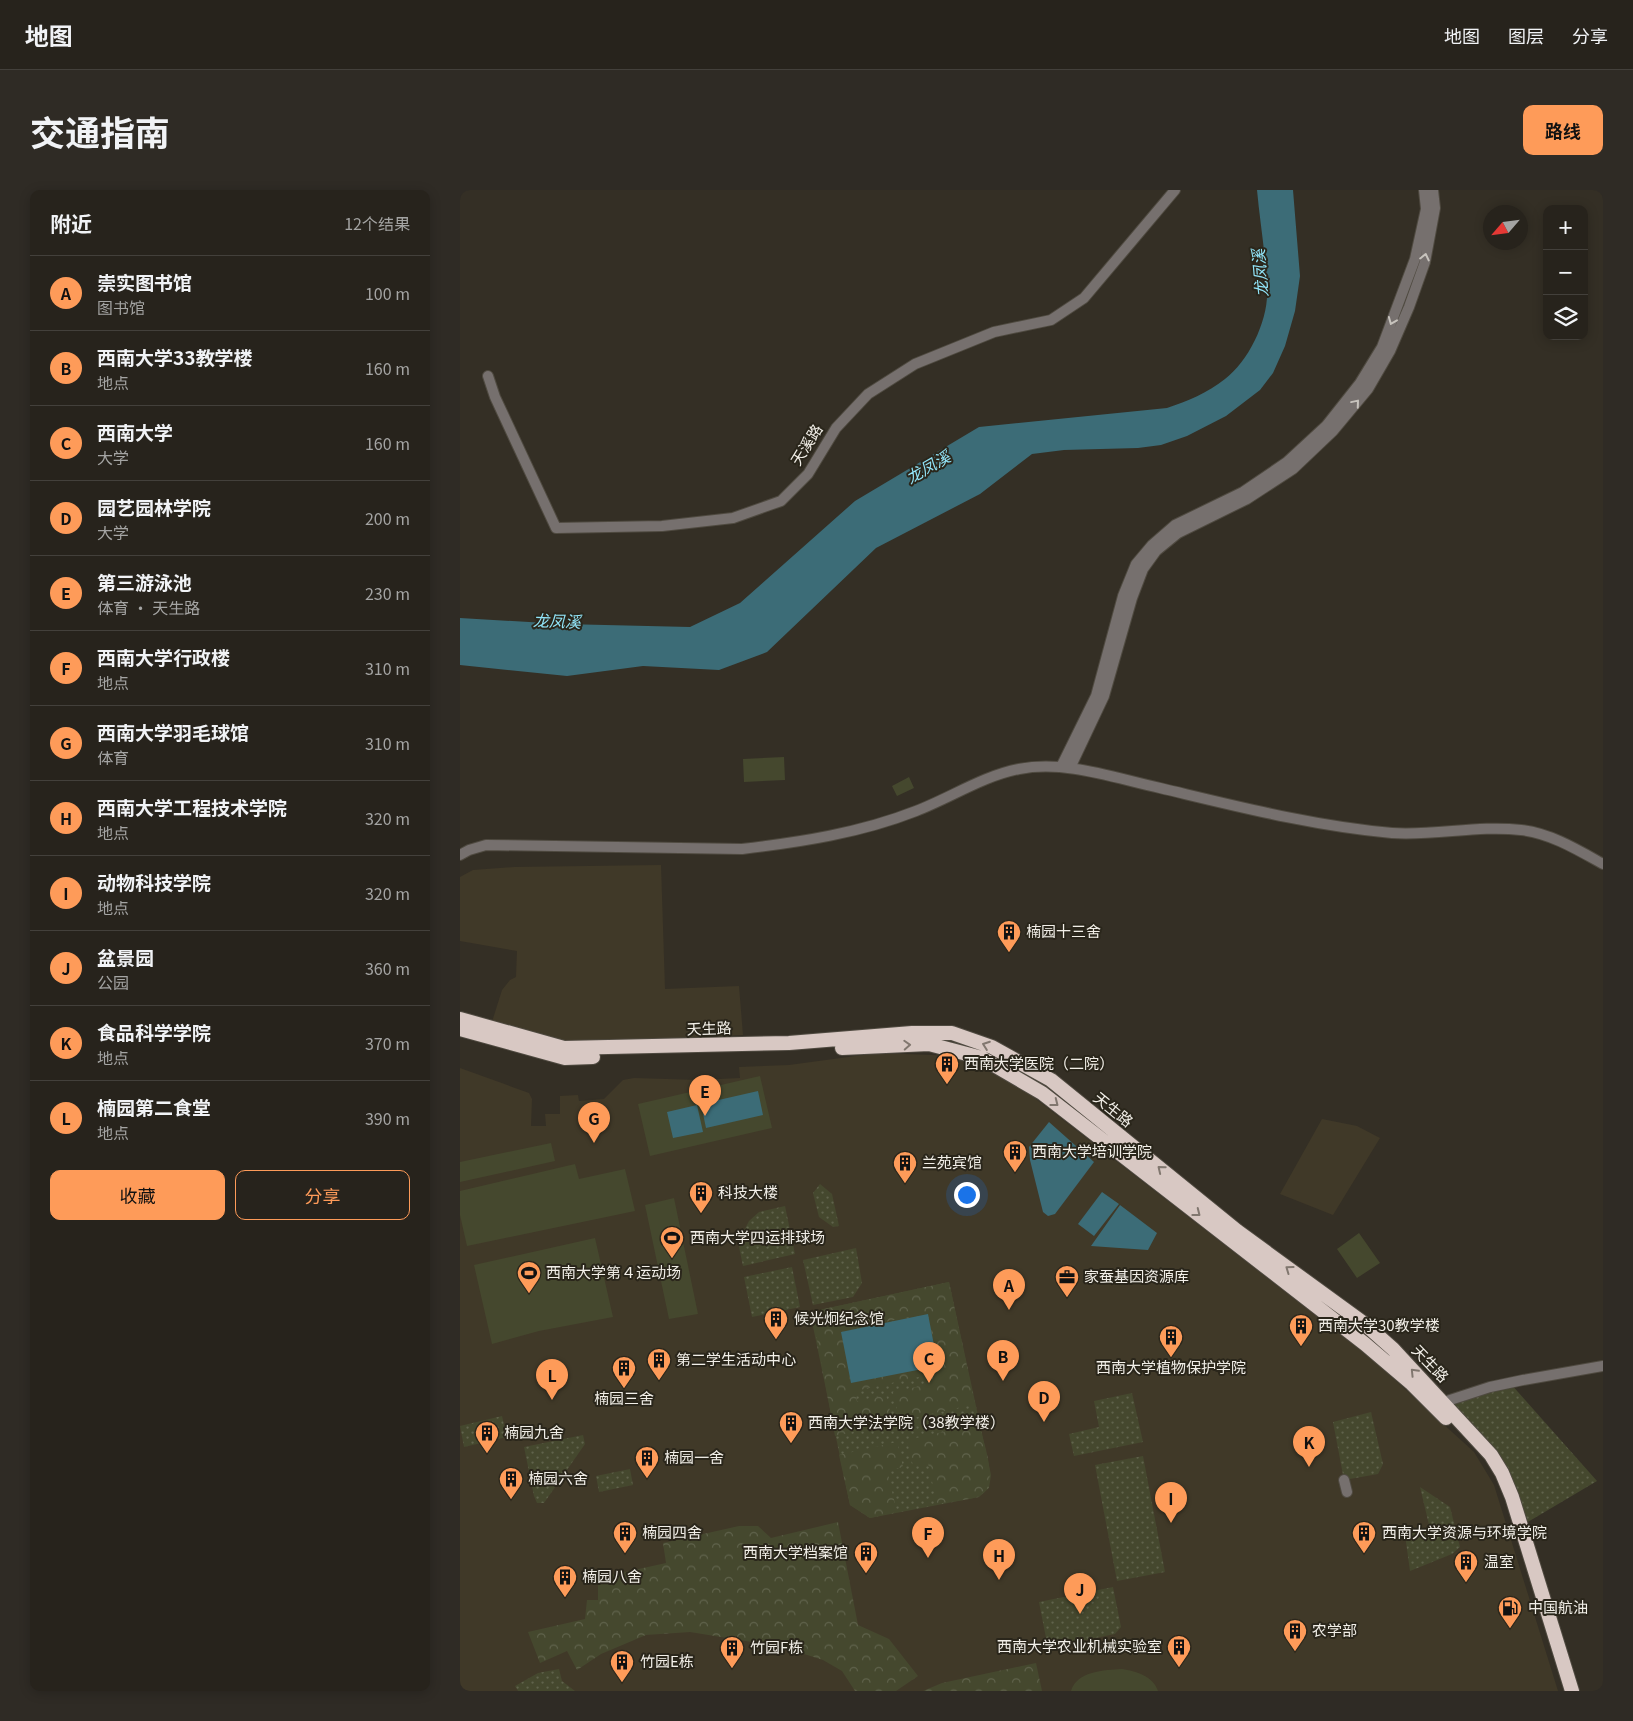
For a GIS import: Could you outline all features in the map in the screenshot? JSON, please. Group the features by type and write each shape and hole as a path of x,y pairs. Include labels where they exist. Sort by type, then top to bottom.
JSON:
{"highway":[{"name":"天生路","path":"460,1018 564,1048 789,1043 912,1033 952,1033 992,1047 1051,1080 1237,1231 1366,1325 1393,1349 1491,1454 1502,1473 1512,1497 1572,1691"},
{"name":"天生路","path":"460,1029 565,1058 791,1051 929,1044 982,1058 1042,1093 1365,1344 1412,1384 1472,1444 1495,1476 1505,1502 1562,1691"}],"street":[{"name":"天溪路","path":"488,376 495,397 556,528 662,526 733,518 781,501 808,474 836,428 868,394 907,369 994,332 1051,320 1084,298 1175,190"},
{"path":"1066,767 1096,696 1123,596 1136,564 1152,545 1175,525 1243,492 1287,462 1326,426 1360,384 1382,347 1415,259 1426,209 1424,190"},
{"path":"1066,767 1104,696 1132,598 1143,568 1156,551 1178,533 1247,499 1293,469 1333,431 1368,389 1390,351 1409,307 1425,262 1435,208 1433,190"},
{"path":"460,855 486,845 742,849 780,844 821,838 874,826 917,811 1000,774 1020,768 1066,767 1286,817 1332,825 1394,833 1488,829 1523,830 1554,838 1603,864"},
{"path":"1444,1402 1523,1380 1603,1366"},
{"path":"1344,1480 1347,1492"}],"shaded area":[{"path":"661,865 665,989 739,986 743,1035 563,1043 491,1025 502,990 510,980 516,977 517,951 460,941 460,877 473,870 514,867"},
{"path":"878,1053 959,1056 1023,1089 1373,1360 1474,1452 1494,1485 1558,1691 460,1691 460,1068 529,1093 532,1099 531,1126 546,1126 545,1114 560,1114 560,1096 578,1095 579,1101 604,1099 623,1080 634,1078 699,1080 740,1078 739,1067 789,1065"},
{"path":"1322,1119 1357,1126 1380,1138 1333,1215 1280,1194"}],"green space":[{"path":"784,757 785,780 744,782 743,759"},
{"path":"909,777 914,788 897,796 892,786"},
{"path":"760,1076 772,1128 650,1156 638,1104"},
{"path":"551,1143 555,1161 460,1182 460,1162"},
{"path":"575,1164 579,1179 625,1169 635,1211 467,1246 460,1215 460,1191"},
{"path":"820,1184 832,1194 839,1226 833,1227 819,1217 813,1193"},
{"name":"西南大学四运排球场","path":"674,1198 698,1314 669,1319 645,1205"},
{"path":"785,1206 795,1254 743,1266 739,1247 740,1239 749,1221 759,1212"},
{"path":"1359,1233 1380,1263 1357,1278 1337,1249"},
{"path":"595,1238 613,1317 539,1331 492,1344 474,1265"},
{"path":"856,1248 862,1283 853,1297 813,1305 803,1260"},
{"path":"792,1267 800,1307 752,1317 744,1277"},
{"path":"949,1282 991,1475 989,1488 979,1497 870,1518 850,1505 810,1312"},
{"path":"949,1282 975,1404 900,1421 893,1392 930,1384 928,1375 855,1391 857,1401 886,1395 893,1423 835,1436 810,1312","holes":["928,1314 938,1366 841,1332"]},
{"path":"1510,1383 1597,1481 1521,1526 1502,1473 1444,1402"},
{"path":"1132,1393 1143,1442 1074,1456 1069,1434 1099,1427 1094,1401"},
{"path":"1371,1412 1383,1464 1378,1474 1344,1480 1333,1422"},
{"path":"502,1416 507,1437 464,1447 460,1426"},
{"path":"979,1424 987,1452 990,1474 989,1483 985,1491 979,1496 965,1500 937,1504 928,1463 913,1466 907,1440"},
{"path":"583,1435 585,1444 544,1503 537,1503 524,1447"},
{"path":"897,1442 903,1467 887,1471 897,1512 870,1518 850,1505 839,1455"},
{"path":"1143,1456 1165,1572 1117,1581 1095,1465"},
{"path":"630,1469 633,1485 599,1492 596,1476"},
{"path":"1420,1487 1450,1507 1460,1547 1452,1554 1410,1571 1405,1535 1430,1529"},
{"path":"838,1522 858,1625 889,1639 918,1676 896,1691 855,1691 842,1671 823,1660 782,1647 690,1632 646,1635 601,1654 577,1670 567,1651 540,1663 528,1632 585,1619 587,1600 598,1600 598,1578 666,1563 663,1543 739,1526 758,1526 771,1538"},
{"path":"1113,1587 1121,1627 1115,1634 1056,1646 1046,1638 1039,1602"},
{"path":"1036,1663 1042,1691 923,1691 942,1683"},
{"path":"559,1669 562,1681 575,1691 518,1691 515,1686 538,1673"},
{"path":"1122,1669 1133,1671 1148,1678 1158,1691 1071,1691 1074,1684 1085,1676 1100,1671"}],"water":[{"name":"龙凤溪","path":"1257,190 1293,190 1300,276 1295,311 1285,346 1273,373 1260,390 1226,416 1187,436 1161,445 1138,448 1064,450 1032,454 980,494 876,548 767,652 719,670 643,666 567,676 460,665 460,618 563,624 690,627 740,603 855,501 979,427 1167,408 1211,388 1225,379 1242,362 1256,338 1265,313 1267,289"},
{"path":"758,1091 763,1115 706,1128 701,1104"},
{"path":"697,1105 703,1132 673,1138 667,1112"},
{"path":"1049,1122 1094,1162 1055,1214 1048,1216 1043,1212 1030,1160 1029,1147"},
{"path":"1102,1192 1119,1204 1094,1236 1078,1224"},
{"path":"1120,1205 1157,1233 1148,1250 1091,1246"},
{"path":"928,1314 938,1366 851,1383 841,1332"}],"place":[{"name":"楠园十三舍","path":"1009,953"},
{"name":"西南大学医院（二院）","path":"947,1085"},
{"name":"第三游泳池","path":"705,1116"},
{"name":"西南大学羽毛球馆","path":"594,1143"},
{"name":"西南大学培训学院","path":"1015,1173"},
{"name":"兰苑宾馆","path":"905,1184"},
{"name":"科技大楼","path":"701,1214"},
{"name":"西南大学四运排球场","path":"672,1259"},
{"name":"西南大学第４运动场","path":"529,1294"},
{"name":"家蚕基因资源库","path":"1067,1298"},
{"name":"崇实图书馆","path":"1009,1310"},
{"name":"候光炯纪念馆","path":"776,1340"},
{"name":"西南大学30教学楼","path":"1301,1347"},
{"name":"西南大学植物保护学院","path":"1171,1358"},
{"name":"第二学生活动中心","path":"659,1381"},
{"name":"西南大学33教学楼","path":"1003,1381"},
{"name":"西南大学","path":"929,1383"},
{"name":"楠园三舍","path":"624,1389"},
{"name":"楠园第二食堂","path":"552,1400"},
{"name":"园艺园林学院","path":"1044,1422"},
{"name":"西南大学法学院（38教学楼）","path":"791,1444"},
{"name":"楠园九舍","path":"487,1454"},
{"name":"食品科学学院","path":"1309,1467"},
{"name":"楠园一舍","path":"647,1479"},
{"name":"楠园六舍","path":"511,1500"},
{"name":"动物科技学院","path":"1171,1523"},
{"name":"楠园四舍","path":"625,1554"},
{"name":"西南大学资源与环境学院","path":"1364,1554"},
{"name":"西南大学行政楼","path":"928,1558"},
{"name":"西南大学档案馆","path":"866,1574"},
{"name":"西南大学工程技术学院","path":"999,1580"},
{"name":"温室","path":"1466,1583"},
{"name":"楠园八舍","path":"565,1598"},
{"name":"盆景园","path":"1080,1614"},
{"name":"中国航油","path":"1510,1629"},
{"name":"农学部","path":"1295,1652"},
{"name":"西南大学农业机械实验室","path":"1179,1668"},
{"name":"竹园F栋","path":"732,1669"},
{"name":"竹园E栋","path":"622,1683"}]}
